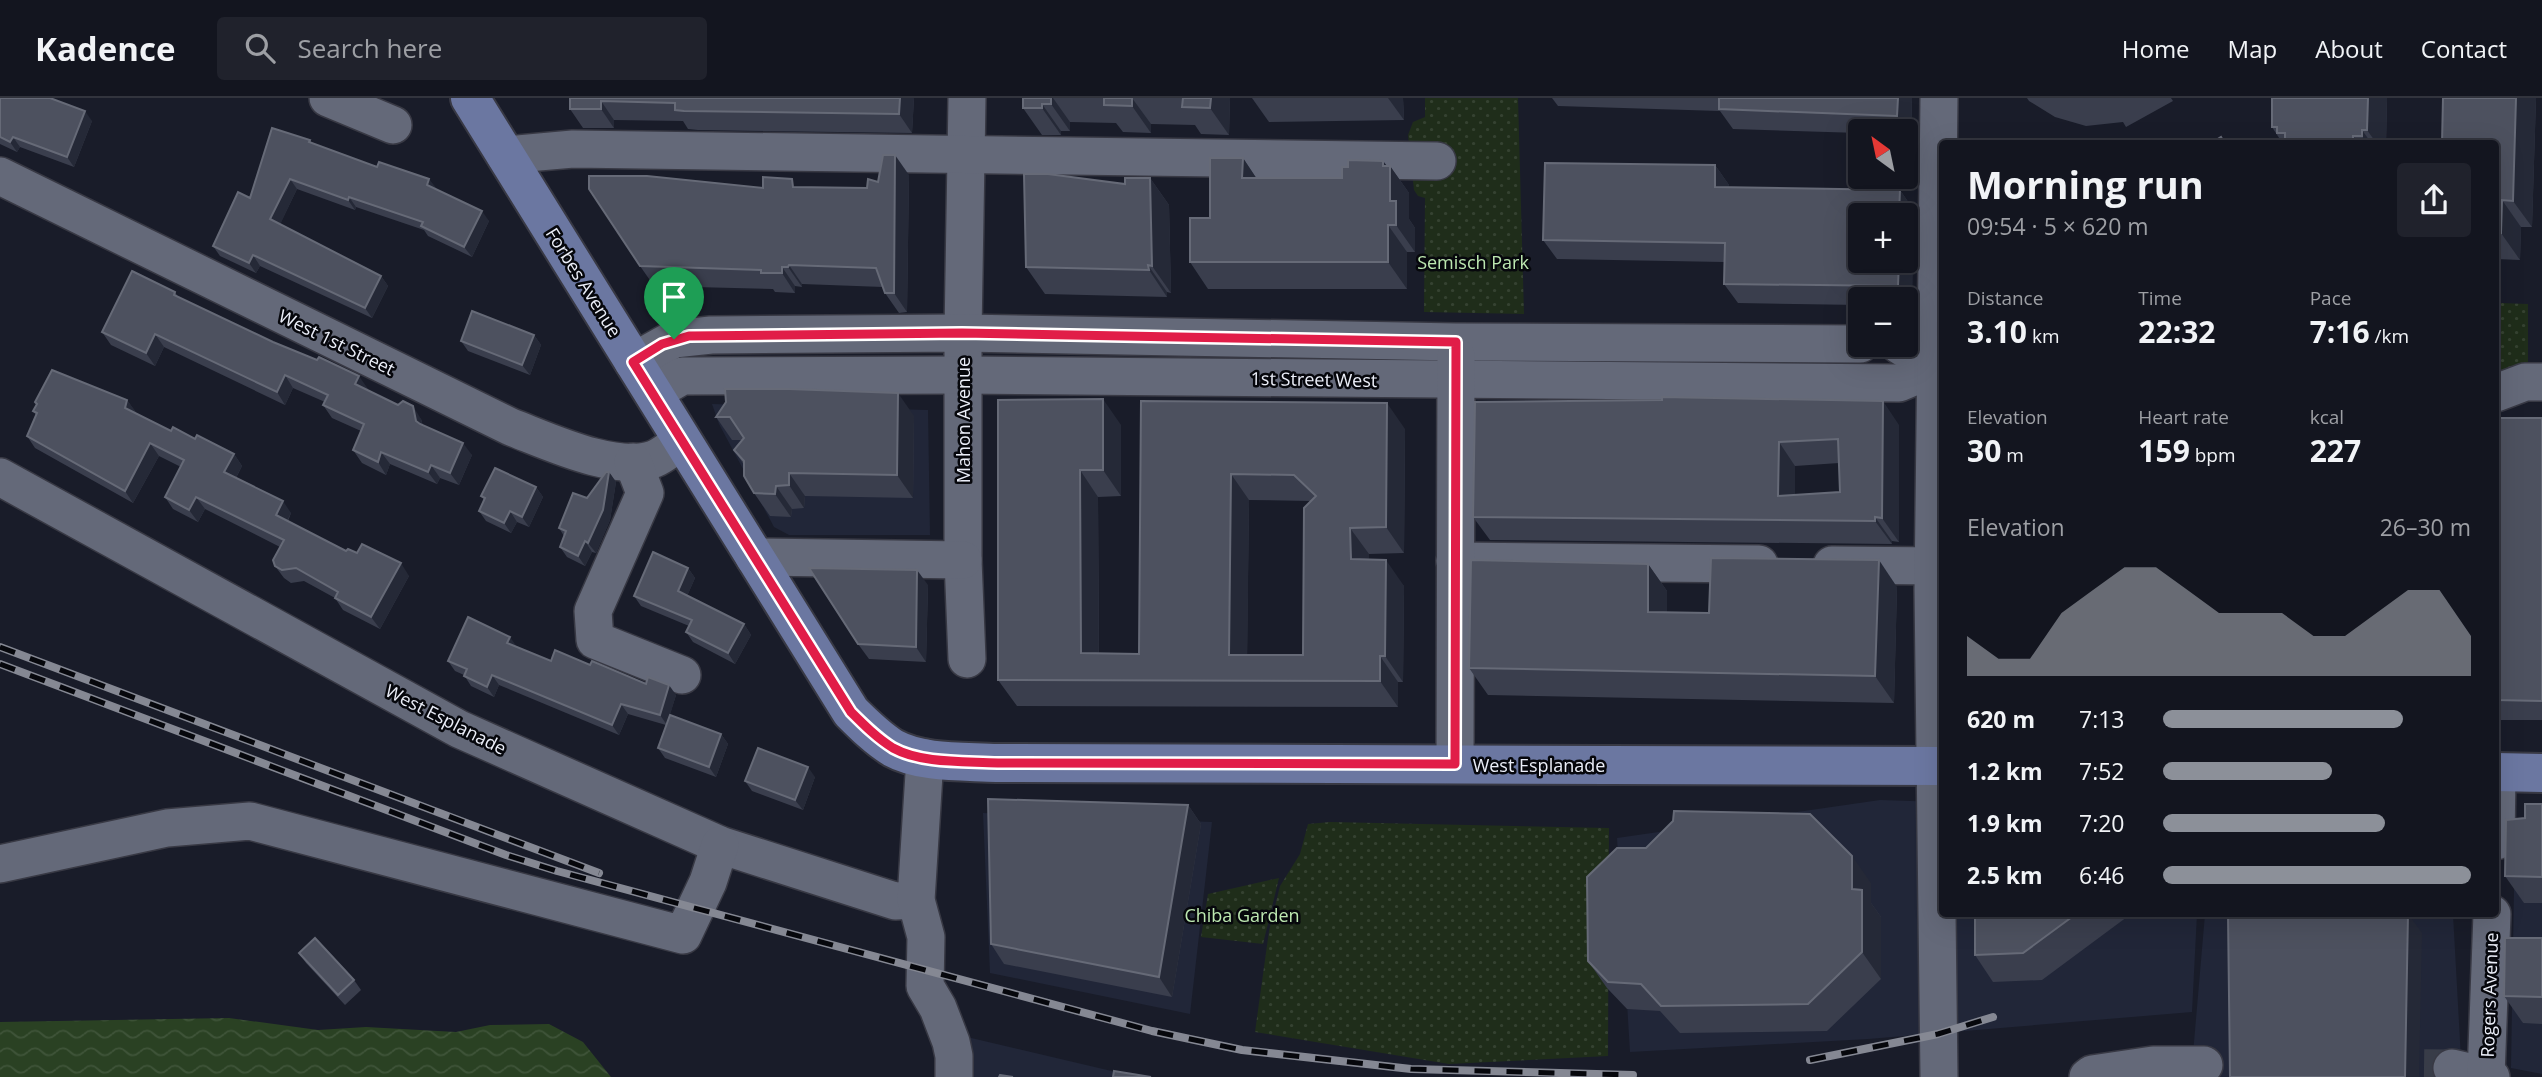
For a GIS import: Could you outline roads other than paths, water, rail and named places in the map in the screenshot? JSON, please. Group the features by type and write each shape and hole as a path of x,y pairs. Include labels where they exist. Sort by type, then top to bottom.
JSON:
{"main road":[{"name":"Forbes Avenue","path":"470,98 851,712 873,734 896,750 925,758"},
{"name":"West Esplanade","path":"925,758 998,763 1938,766"},
{"path":"2499,773 2542,773"}],"street":[{"path":"328,98 393,125"},
{"name":"Mahon Avenue","path":"967,98 962,333 963,560 967,659"},
{"path":"1939,98 1939,1077"},
{"path":"505,155 573,149 1437,161"},
{"name":"West 1st Street","path":"0,176 512,427 589,457 633,462 654,459 682,441"},
{"path":"643,377 662,344 689,336 962,333 1456,342 1848,344"},
{"path":"1455,764 1456,342"},
{"path":"1918,356 1939,368"},
{"name":"1st Street West","path":"643,377 963,375 1899,383 1939,368"},
{"path":"2499,392 2525,382 2542,382"},
{"path":"633,462 645,493 593,611 595,640 682,675"},
{"name":"West Esplanade","path":"0,477 459,729 720,845 895,901 916,901"},
{"path":"754,557 963,560"},
{"path":"1455,561 1938,566"},
{"path":"925,758 916,901 926,937 925,986 939,1008 951,1042 954,1077"},
{"path":"0,864 167,828 250,821 683,935 708,882 720,845"},
{"name":"Rogers Avenue","path":"2479,1075 2493,917"},
{"path":"2088,1077 2091,1074 2153,1065 2204,1065"}],"water":[{"path":"229,1018 318,1030 366,1027 456,1032 490,1025 549,1024 583,1042 611,1077 0,1077 0,1022"}],"tunnel":[{"path":"2369,1067 2452,1068"}],"railway":[{"path":"0,647 599,873"},
{"path":"0,664 506,855 1152,1031 1242,1050 1411,1069 1633,1075"},
{"path":"1810,1060 1938,1034 1993,1017"}],"park label":[{"name":"Semisch Park","path":"1473,262"},
{"name":"Chiba Garden","path":"1242,915"}]}
